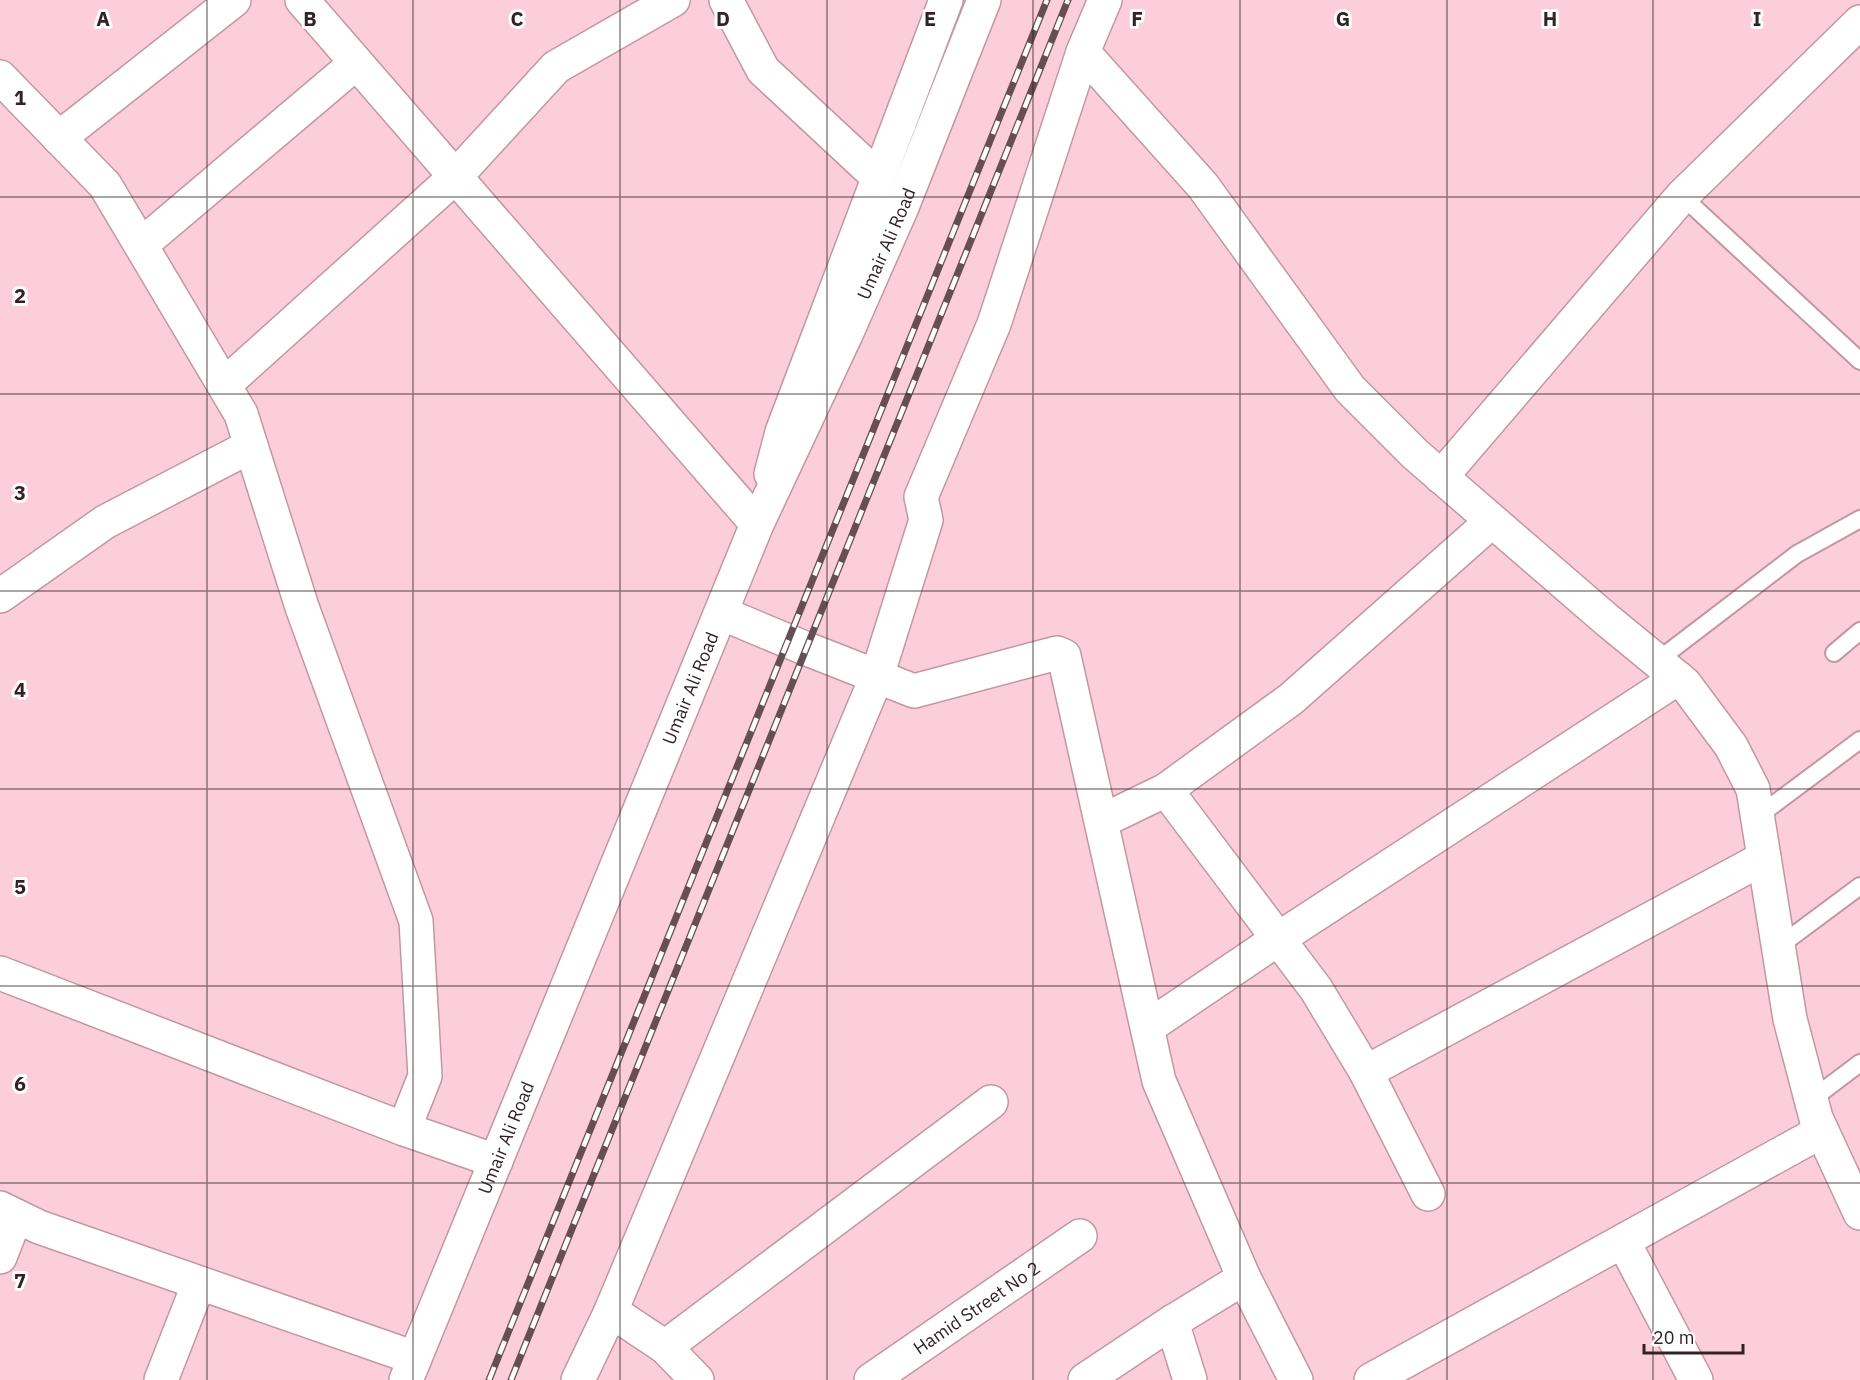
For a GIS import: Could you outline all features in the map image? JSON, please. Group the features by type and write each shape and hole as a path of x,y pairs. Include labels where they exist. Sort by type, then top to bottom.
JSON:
{"street":[{"path":"59,138 234,0"},
{"path":"302,0 757,525"},
{"path":"224,385 455,177 556,67 673,0"},
{"path":"726,0 763,70 878,177"},
{"path":"757,525 782,432 946,0"},
{"name":"Umair Ali Road","path":"410,1369 757,525 847,332 902,207 984,0"},
{"path":"578,1380 611,1311 877,676 926,520 921,497 994,324 1083,52 1105,0"},
{"path":"1442,477 1682,196 1860,22"},
{"path":"1083,52 1203,186 1350,389 1415,454 1685,684 1731,746 1753,789 1790,1019 1811,1100 1816,1118 1860,1213"},
{"path":"141,245 356,63"},
{"path":"0,77 105,185 241,414 302,607 416,921 425,1076 404,1129"},
{"path":"0,596 105,522 251,446"},
{"path":"1102,821 1166,790 1291,699 1492,521"},
{"path":"721,613 914,691 1057,653 1064,656 1159,1081 1244,1278 1296,1380"},
{"path":"1148,1027 1668,669"},
{"path":"1166,790 1316,989 1366,1072 1428,1194"},
{"path":"1366,1072 1764,858"},
{"path":"0,973 404,1129 496,1161"},
{"path":"665,1347 991,1102"},
{"path":"1371,1380 1822,1131"},
{"path":"0,1257 8,1212 39,1227 199,1283 410,1369"},
{"name":"Hamid Street No 2","path":"871,1380 1080,1236"},
{"path":"1623,1241 1696,1380"},
{"path":"1085,1380 1172,1322 1244,1278"},
{"path":"161,1380 199,1283"},
{"path":"611,1311 665,1347 697,1380"},
{"path":"1172,1322 1190,1380"}],"lane":[{"path":"1682,196 1859,357"},
{"path":"1668,669 1797,554 1860,519"},
{"path":"1834,653 1860,631"},
{"path":"1757,817 1860,740"},
{"path":"1778,947 1860,886"},
{"path":"1811,1100 1860,1063"}],"railway":[{"path":"489,1380 1047,0"},
{"path":"511,1380 1068,0"}]}
